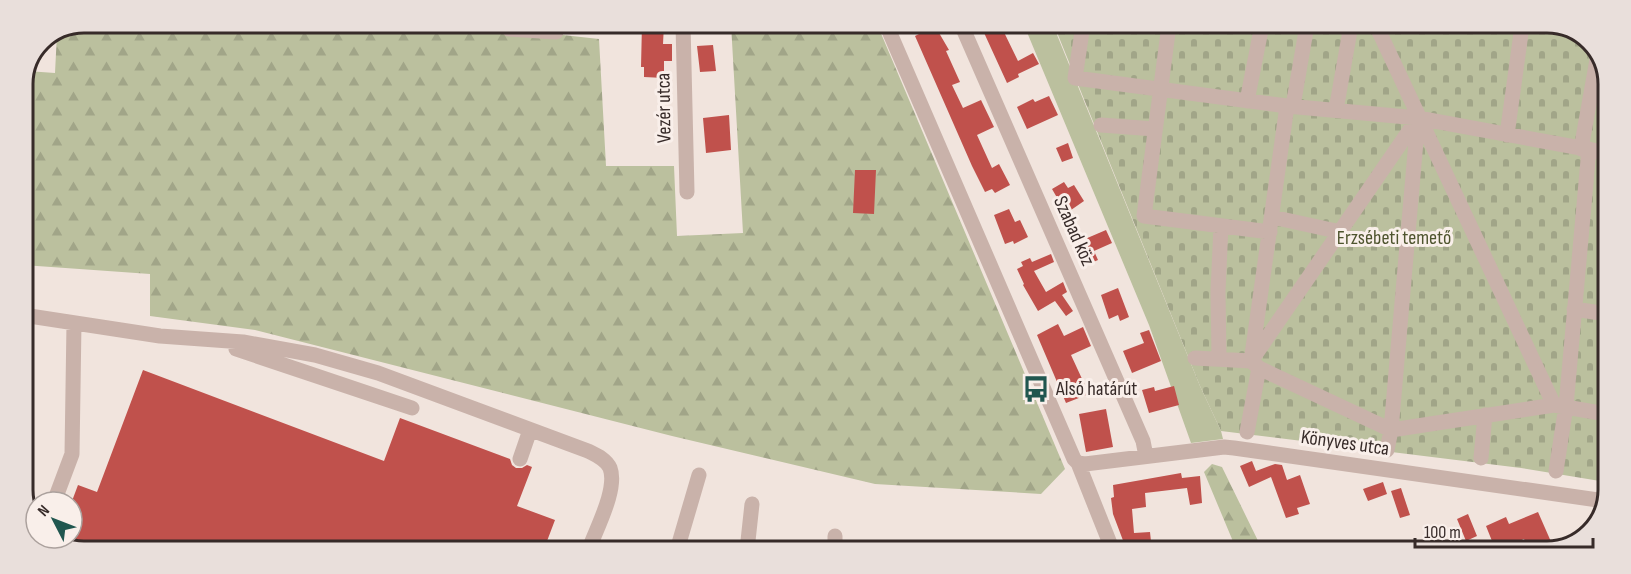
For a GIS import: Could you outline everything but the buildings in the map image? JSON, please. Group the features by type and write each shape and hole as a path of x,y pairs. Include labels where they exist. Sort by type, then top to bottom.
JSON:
{"street":[{"name":"Vezér utca","path":"683,33 687,192"},
{"path":"890,33 1074,459 1078,463 1109,541"},
{"name":"Szabad köz","path":"965,33 1143,441 1146,456"},
{"path":"1082,33 1076,78 1247,101 1418,118 1598,151"},
{"path":"1168,33 1144,216 1270,232"},
{"path":"1247,101 1260,33"},
{"path":"1247,432 1272,217 1290,106 1305,33"},
{"path":"1336,110 1350,33"},
{"path":"1380,33 1418,118 1560,405"},
{"path":"1507,135 1521,33"},
{"path":"1556,471 1560,405 1574,309 1585,149 1596,70"},
{"path":"1255,364 1418,118"},
{"path":"1387,450 1391,430 1418,118"},
{"path":"1101,125 1155,129"},
{"path":"1272,217 1341,232"},
{"path":"1219,357 1218,291 1221,226"},
{"path":"1574,309 1598,313"},
{"path":"33,317 160,336 243,342 315,355 378,373 588,451 601,458 609,467 612,479 609,495 592,541"},
{"path":"58,490 72,454 74,323"},
{"path":"202,338 412,408"},
{"path":"1195,358 1219,357 1255,364 1391,430 1560,405 1598,412"},
{"path":"1481,458 1485,415"},
{"path":"520,459 530,430"},
{"name":"Könyves utca","path":"1078,463 1234,448 1597,500"},
{"path":"680,541 699,475"},
{"path":"748,541 752,504"}],"green space":[{"path":"84,33 545,33 599,39 606,166 674,166 677,236 743,233 732,33 881,33 1065,469 1041,494 875,484 672,436 255,330 150,316 150,274 33,266 34,74 35,72 55,73 57,42 64,37"},
{"path":"1027,33 1056,33 1223,439 1191,443 1149,325"},
{"name":"Erzsébeti temető","path":"1057,33 1554,33 1575,42 1588,53 1594,64 1598,80 1598,481 1521,468 1221,431 1200,386"},
{"path":"1212,464 1222,467 1258,541 1233,541 1204,472"}],"place":[{"name":"Alsó határút","path":"1036,389"}]}
